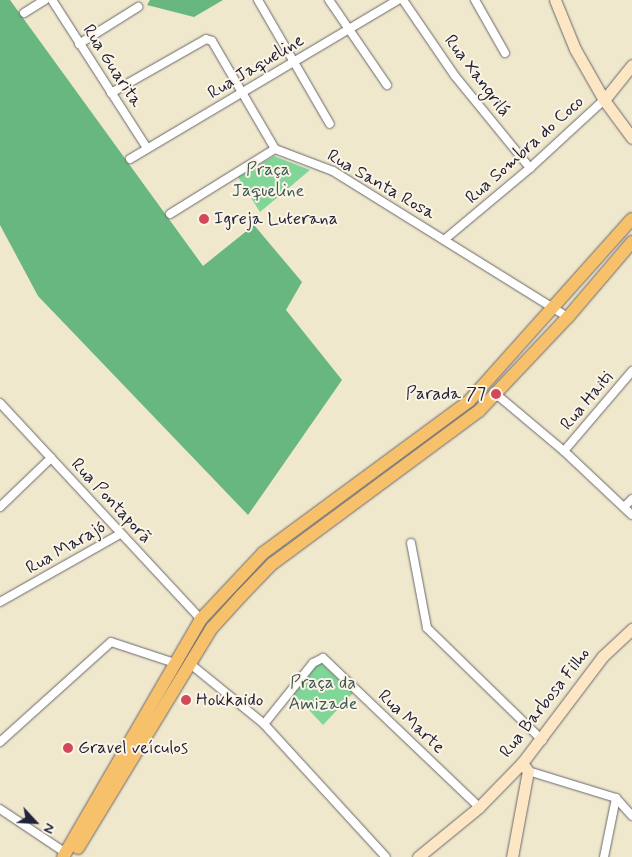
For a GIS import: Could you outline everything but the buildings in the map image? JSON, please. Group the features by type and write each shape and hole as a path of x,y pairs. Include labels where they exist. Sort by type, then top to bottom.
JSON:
{"main road":[{"path":"555,0 575,49 604,100 632,138"},
{"path":"604,100 632,65"},
{"path":"67,856 201,619 263,553 469,401 632,219"},
{"path":"67,856 212,628 272,564 432,448 496,394 568,317 632,242"},
{"name":"Rua Barbosa Filho","path":"418,857 525,767 542,740 603,656 632,629"},
{"path":"512,857 525,767"}],"street":[{"path":"24,13 45,0"},
{"name":"Rua Guarita","path":"52,0 147,148"},
{"path":"258,0 330,124"},
{"path":"329,0 347,30 387,85"},
{"name":"Rua Jaqueline","path":"130,159 398,0"},
{"name":"Rua Xangrilá","path":"403,0 455,76 530,168"},
{"path":"475,0 505,53"},
{"path":"80,44 138,7"},
{"path":"111,93 206,39 212,42 240,94 275,149 170,214"},
{"name":"Rua Sombra do Coco","path":"444,240 530,168 604,100"},
{"name":"Rua Santa Rosa","path":"275,149 333,171 568,317"},
{"name":"Rua Haiti","path":"564,451 632,371"},
{"path":"496,394 564,451 632,515"},
{"name":"Rua Pontaporã","path":"0,403 201,619"},
{"path":"0,507 51,458"},
{"path":"624,507 632,499"},
{"name":"Rua Marajó","path":"0,602 120,534"},
{"path":"411,543 427,628 542,740"},
{"path":"0,742 111,642 175,663"},
{"name":"Rua Marte","path":"264,724 313,663 323,658 479,807"},
{"path":"189,664 264,724 386,857"},
{"path":"525,767 616,798 632,816"},
{"path":"604,857 616,798"},
{"path":"0,809 67,856"}],"green space":[{"path":"0,0 10,0 203,266 254,225 302,282 286,310 342,380 248,515 38,296 0,225"},
{"path":"150,0 223,0 194,17 147,5"},
{"name":"Praça Jaqueline","path":"274,156 310,170 260,212 238,177"},
{"name":"Praça da Amizade","path":"319,661 353,693 323,725 294,694"}],"place":[{"name":"Igreja Luterana","path":"204,219"},
{"name":"Parada 77","path":"496,394"},
{"name":"Hokkaido","path":"186,700"},
{"name":"Gravel veículos","path":"68,748"}]}
